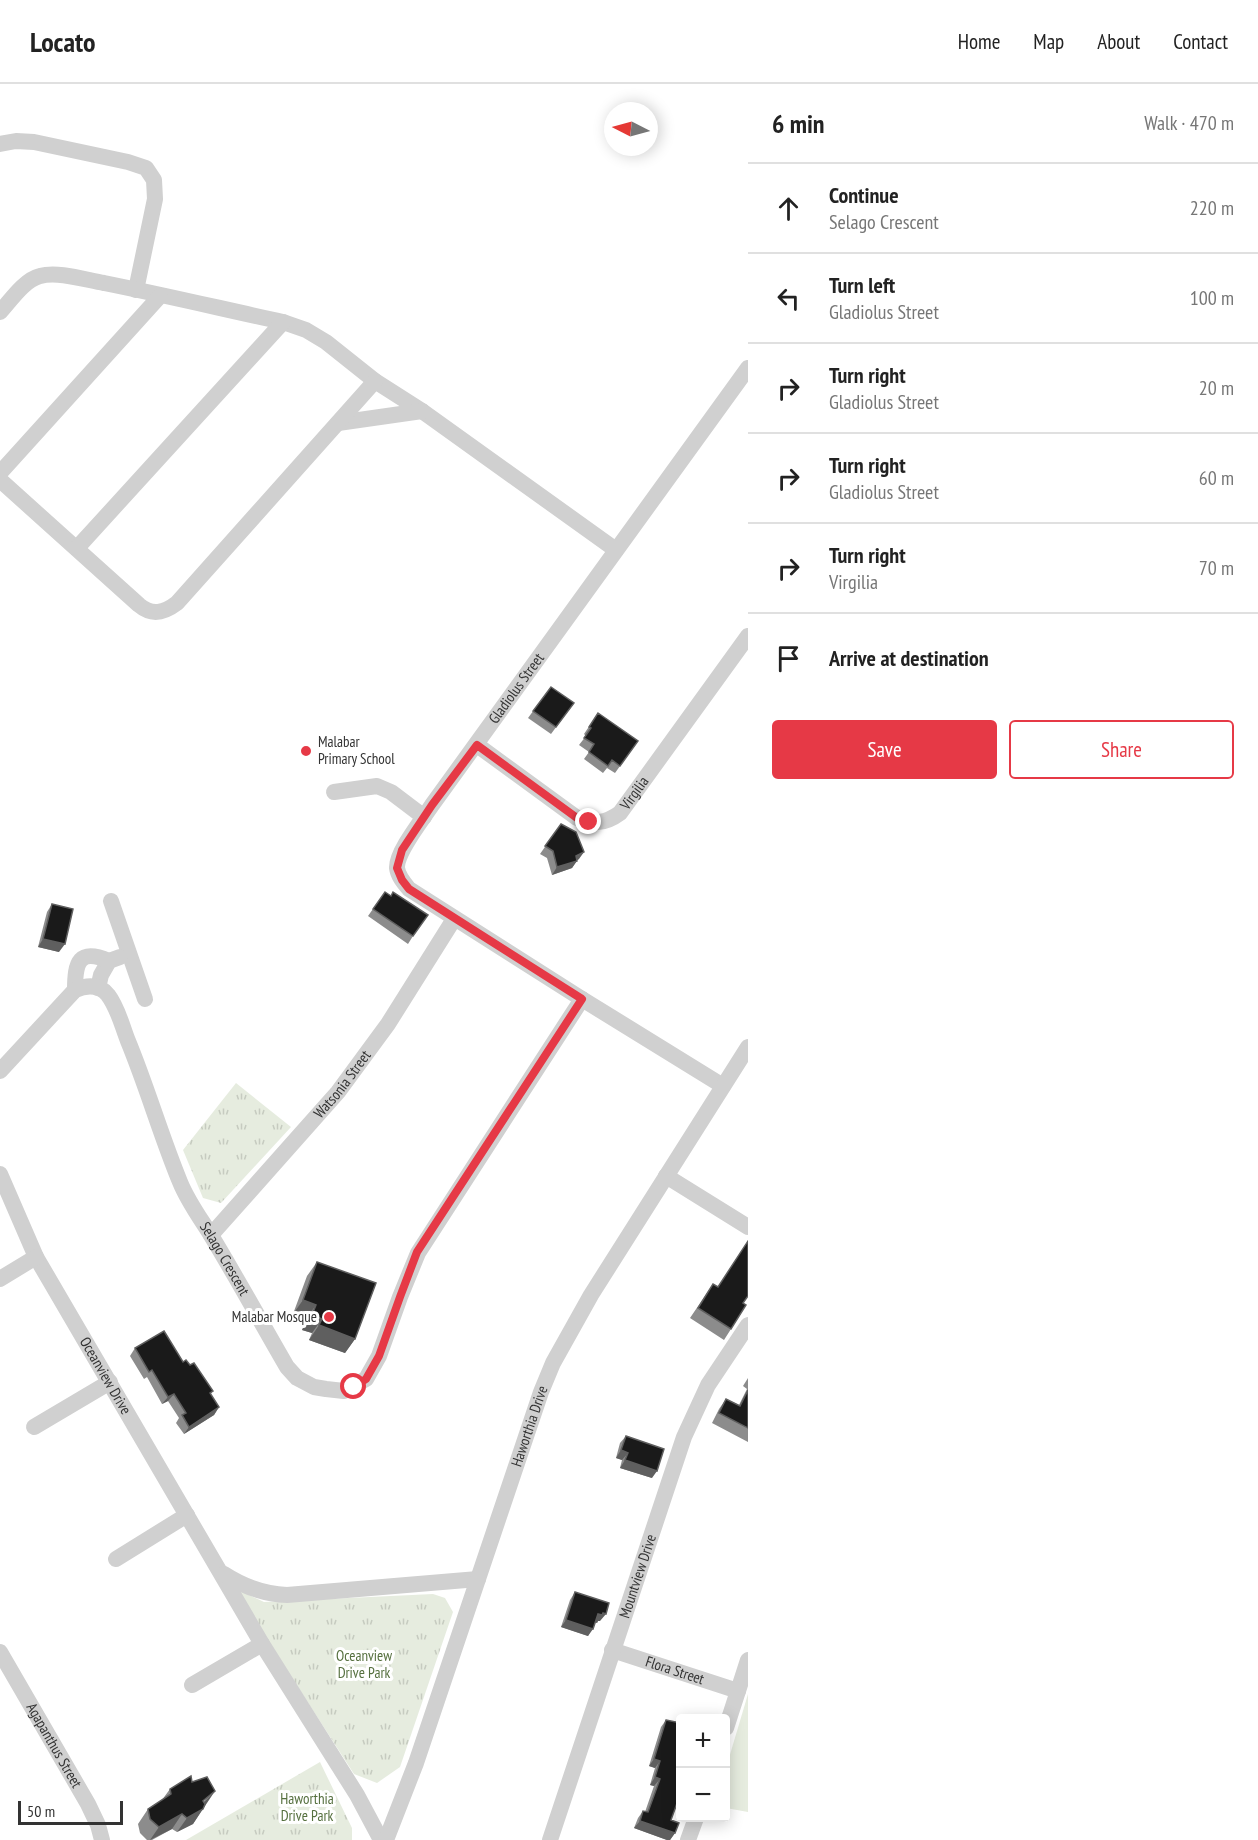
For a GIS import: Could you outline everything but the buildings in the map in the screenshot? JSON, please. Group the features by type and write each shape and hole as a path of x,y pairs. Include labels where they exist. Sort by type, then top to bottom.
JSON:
{"street":[{"path":"0,144 16,141 34,142 146,168 154,180 155,199 136,290"},
{"path":"0,312 29,280 49,274 136,290 283,322 306,330 616,550"},
{"path":"0,472 160,296"},
{"path":"77,548 283,322"},
{"name":"Gladiolus Street","path":"723,1086 409,889 397,868 402,850 424,817 748,368"},
{"path":"0,480 143,609 154,612 165,611 177,603 375,381"},
{"path":"338,423 422,411"},
{"name":"Virgilia","path":"477,745 577,818 589,822 605,822 620,813 748,636"},
{"path":"334,792 377,786 391,792 424,817"},
{"path":"111,901 145,999"},
{"name":"Watsonia Street","path":"211,1235 338,1092 388,1024 454,919"},
{"path":"75,990 76,967 80,959 85,956 94,956 109,961 129,954"},
{"path":"0,1071 75,990 84,986 98,988 109,961"},
{"name":"Selago Crescent","path":"98,988 107,994 114,1006 137,1062 180,1183 287,1367 297,1378 314,1387 344,1391 366,1379 379,1356 417,1252 582,999"},
{"name":"Haworthia Drive","path":"384,1840 416,1763 552,1363 591,1295 748,1047"},
{"name":"Oceanview Drive","path":"0,1174 36,1257 262,1644 384,1840"},
{"path":"666,1176 748,1227"},
{"path":"0,1279 36,1257"},
{"name":"Mountview Drive","path":"550,1840 684,1437 708,1385 748,1325"},
{"path":"34,1427 110,1382"},
{"path":"116,1559 187,1515"},
{"name":"Oceanview Drive","path":"221,1572 253,1590 287,1595 478,1579"},
{"path":"192,1685 262,1644"},
{"name":"Flora Street","path":"612,1650 738,1691"},
{"name":"Agapanthus Street","path":"0,1652 88,1804 102,1840"},
{"path":"730,1716 748,1660"},
{"path":"688,1840 695,1822"}],"green space":[{"path":"236,1083 291,1127 221,1203 203,1198 183,1150"},
{"name":"Oceanview Drive Park","path":"234,1588 264,1602 433,1594 445,1598 453,1612 400,1767 377,1783 354,1774"},
{"path":"748,1694 748,1812 730,1809 730,1755"},
{"name":"Haworthia Drive Park","path":"320,1762 352,1828 352,1840 186,1840"}],"place":[{"name":"Malabar Primary School","path":"306,751"},
{"name":"Malabar Mosque","path":"329,1317"}],"route":[{"path":"354,1387 366,1379 379,1356 417,1252 582,999 409,889 397,868 402,850 477,745 577,818 589,822"}]}
